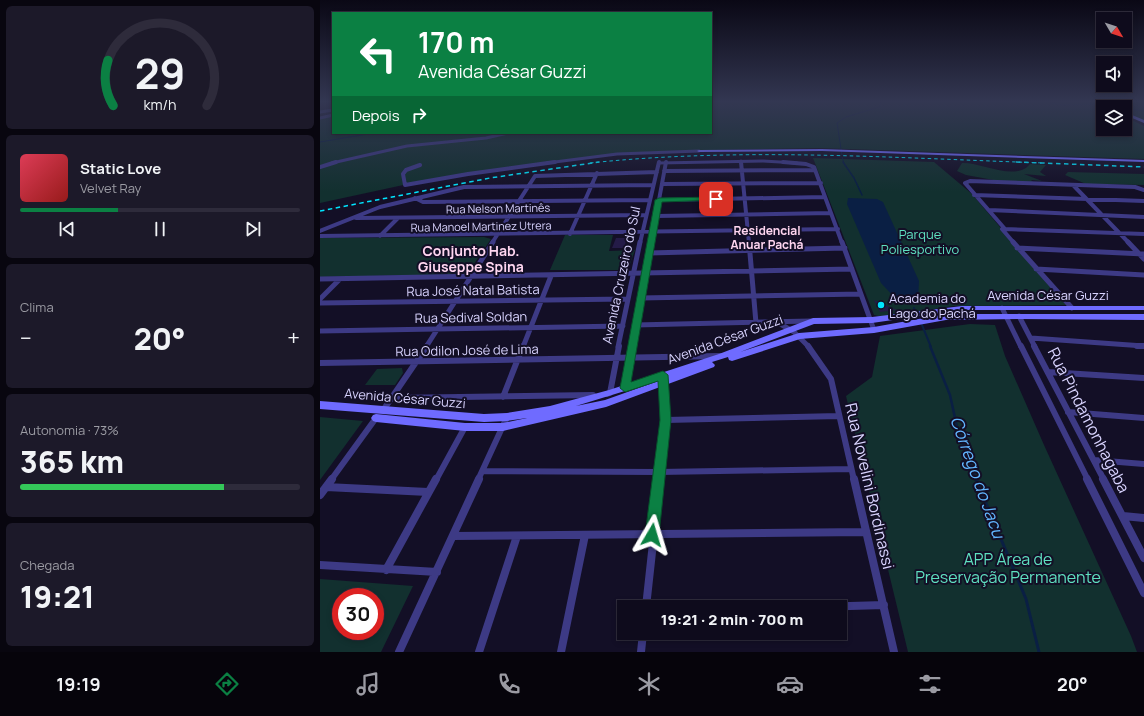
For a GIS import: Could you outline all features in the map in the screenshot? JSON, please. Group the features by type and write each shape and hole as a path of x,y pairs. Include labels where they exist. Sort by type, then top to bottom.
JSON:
{"street":[{"path":"320,167 405,147 503,134"},
{"path":"420,165 406,170 403,174 405,185 617,154 699,151 842,151 1144,161"},
{"path":"741,161 755,296 756,323"},
{"name":"Avenida Cruzeiro do Sul","path":"610,393 615,357 623,326 627,299 645,215 659,162 666,162 635,325 625,388"},
{"path":"666,162 782,162 815,168"},
{"path":"664,171 741,171 815,168"},
{"path":"815,168 845,248 860,294 872,320 874,330"},
{"path":"320,495 376,418 393,398 535,176 657,172"},
{"path":"570,234 597,173"},
{"path":"1144,190 1135,187 1074,186 970,181 965,184 1005,229 1144,234"},
{"path":"662,184 821,183"},
{"path":"320,231 380,207 464,187 653,185"},
{"path":"1074,186 1102,216 1142,254 1144,259"},
{"path":"974,195 1144,201"},
{"path":"659,200 825,197"},
{"path":"414,198 423,202 650,200"},
{"path":"989,210 1144,217"},
{"path":"656,216 831,212"},
{"name":"Rua Nelson Martinês","path":"351,218 645,215"},
{"path":"380,236 398,218"},
{"name":"Rua Manoel Martinez Utrera","path":"320,236 653,233 838,229"},
{"path":"1005,229 1002,229 1072,308"},
{"path":"649,253 845,248"},
{"path":"1018,248 1142,254"},
{"path":"320,279 551,276 852,269"},
{"path":"1036,269 1144,275"},
{"path":"503,397 551,276"},
{"path":"320,299 340,279"},
{"path":"640,298 860,294"},
{"name":"Rua José Natal Batista","path":"320,303 627,299"},
{"name":"Avenida César Guzzi","path":"320,405 484,418 505,422 664,378 799,336 874,330 946,317 1005,312 1072,308 1144,308"},
{"name":"Avenida César Guzzi","path":"664,378 813,322 872,320 945,309 1005,312 1019,316 1144,317"},
{"path":"1005,312 1144,593"},
{"name":"Rua Pindamonhagaba","path":"1019,316 1144,558"},
{"path":"777,322 799,336"},
{"path":"635,325 813,322"},
{"path":"802,325 799,330 808,335"},
{"name":"Rua Sedival Soldan","path":"320,330 623,326"},
{"name":"Rua Novelini Bordinassi","path":"799,336 831,379 894,652"},
{"path":"1031,338 1144,346"},
{"name":"Rua Odilon José de Lima","path":"320,363 517,361 615,357 629,359 722,356"},
{"path":"1048,372 1144,378"},
{"path":"376,418 465,427 505,422 606,403 664,378 666,420 652,535 647,600"},
{"path":"393,398 581,397 610,393"},
{"path":"1068,412 1144,418"},
{"path":"666,420 839,416"},
{"path":"399,652 505,422"},
{"path":"386,570 465,427"},
{"path":"1094,460 1144,464"},
{"path":"484,470 660,472 851,470"},
{"path":"326,487 428,492"},
{"path":"1122,516 1144,518"},
{"path":"453,536 585,536 866,532"},
{"path":"479,652 517,536"},
{"path":"561,652 585,536"},
{"path":"320,565 437,572"},
{"path":"847,606 884,605"},
{"path":"641,652 642,640"}],"green space":[{"path":"320,131 332,131 332,134 712,134 712,131 1096,131 1096,136 1132,136 1132,131 1144,131 1144,159 818,148 663,151 614,154 408,184 320,203"},
{"name":"Parque Poliesportivo","path":"813,158 934,162 972,194 1066,305 954,306 882,317 874,315"},
{"path":"962,163 970,163 1007,171 1024,169 1030,164 1046,165 1040,172 1046,176 1024,174 1042,181 1031,180 1033,182 999,181 966,175 957,171"},
{"path":"1068,172 1144,174 1144,185 1086,184 1065,175"},
{"path":"565,235 613,235 609,251 635,250 628,270 550,270"},
{"path":"484,237 491,239 467,274 320,277 320,238"},
{"name":"APP Área de Preservação Permanente","path":"970,324 995,325 1005,356 1137,652 908,652 846,396 872,377 880,336"},
{"path":"402,368 403,373 395,385 365,385 377,369"},
{"path":"320,417 363,421 320,480"},
{"path":"320,579 413,586 381,652 320,652"}],"water":[{"path":"848,198 877,199 883,202 919,281 918,301 906,303 894,297 881,283 847,204"}],"building":[{"path":"616,238 627,238 624,248 612,248"},
{"name":"Academia do Lago do Pachá","path":"874,300 897,310 880,312"}],"waterway":[{"name":"Córrego do Jacu","path":"838,131 842,155"},
{"path":"320,142 368,134"},
{"name":"Córrego do Jacu","path":"842,157 844,163"},
{"name":"Córrego do Jacu","path":"843,162 854,178 862,195"},
{"name":"Córrego do Jacu","path":"922,325 931,347"},
{"name":"Córrego do Jacu","path":"930,346 950,395 957,427 976,480"},
{"name":"Córrego do Jacu","path":"976,479 1026,599 1039,652"}],"railway":[{"path":"595,163 647,158 704,156 818,155 1045,163"},
{"path":"1016,162 1144,167"},
{"path":"590,163 595,163"},
{"path":"320,211 490,178 595,163"}],"place":[{"name":"Academia do Lago do Pachá","path":"881,305"}],"district":[{"name":"Residencial Anuar Pachá","path":"767,237"},
{"name":"Conjunto Hab. Giuseppe Spina","path":"471,258"}],"route":[{"path":"652,535 666,420 663,375 625,388 640,298 659,200 716,199"}]}
